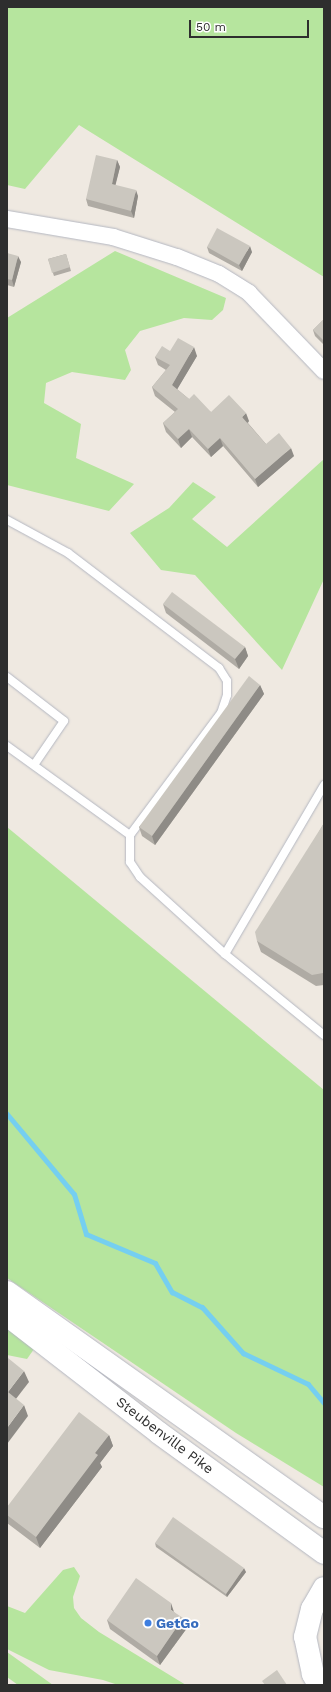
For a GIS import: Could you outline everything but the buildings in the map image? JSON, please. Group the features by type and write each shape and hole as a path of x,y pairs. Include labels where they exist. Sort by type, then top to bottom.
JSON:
{"main road":[{"name":"Steubenville Pike","path":"7,1292 324,1517"},
{"name":"Steubenville Pike","path":"7,1315 160,1433 324,1553"},
{"path":"319,1685 313,1674 305,1637 312,1608 324,1588"}],"street":[{"path":"7,218 113,237 219,274 249,292 324,372"}],"lane":[{"path":"7,520 68,553 219,668 227,681 227,695 221,713 130,835 130,862 140,877 225,954 324,1034"},
{"path":"7,677 64,721 34,765"},
{"path":"7,746 130,835"},
{"path":"225,954 324,785"}],"green space":[{"path":"7,7 324,7 324,277 79,125 25,189 7,185"},
{"path":"115,251 226,298 223,310 212,320 184,318 140,331 125,350 131,370 125,380 72,372 46,383 44,403 81,424 76,458 134,484 109,511 7,485 7,318"},
{"path":"324,459 324,579 282,670 195,575 161,570 130,533 169,508 193,482 216,497 192,519 227,547"},
{"path":"7,827 324,1090 324,1487 236,1433 7,1278"},
{"path":"7,1318 39,1342 27,1359 7,1355"},
{"path":"74,1567 80,1576 73,1597 74,1608 81,1618 99,1632 186,1685 118,1685 103,1680 49,1670 7,1649 7,1606 25,1613 63,1570"},
{"path":"7,1652 53,1685 18,1685 7,1677"}],"waterway":[{"path":"7,1114 74,1194 86,1234 155,1263 172,1292 202,1307 243,1353 308,1384 324,1403"}],"place":[{"name":"GetGo","path":"148,1623"}]}
